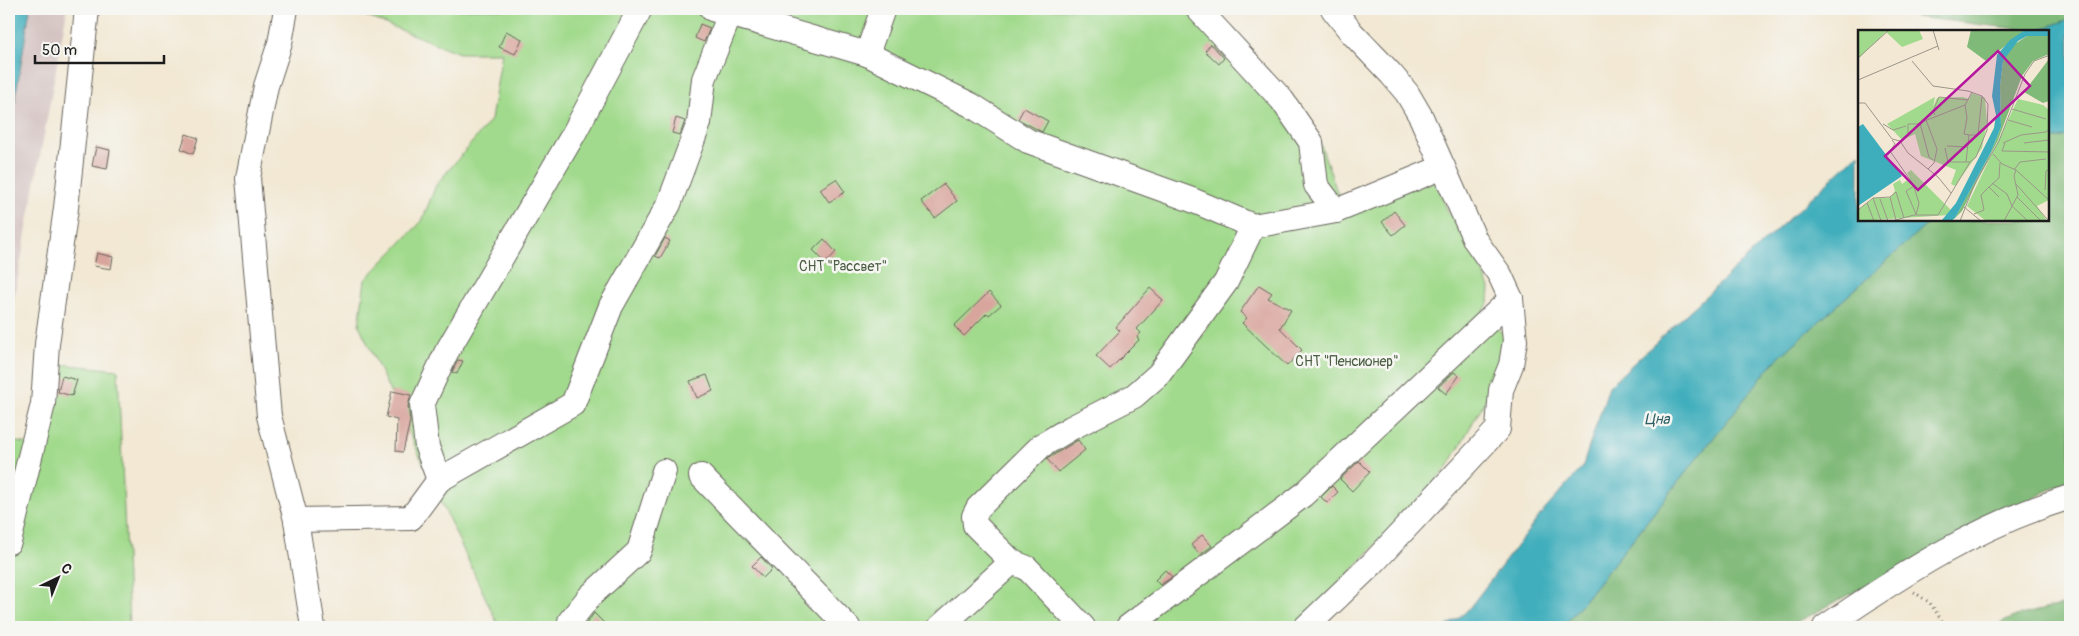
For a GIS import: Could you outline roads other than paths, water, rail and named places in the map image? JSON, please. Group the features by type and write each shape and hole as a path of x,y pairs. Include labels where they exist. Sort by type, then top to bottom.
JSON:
{"street":[{"path":"9,542 43,404 47,344 66,208 87,9"},
{"path":"286,9 280,43 266,86 248,178 269,416 296,520 313,627"},
{"path":"438,480 426,446 422,405 446,353 573,135 640,9"},
{"path":"867,54 883,9"},
{"path":"1198,9 1282,100 1311,142 1316,185 1336,211"},
{"path":"1306,627 1373,563 1498,429 1501,390 1511,365 1515,341 1510,299 1500,275 1476,240 1421,117 1407,93 1372,52 1352,33 1333,9"},
{"path":"296,520 411,518 438,480 573,404 611,306 669,204 699,123 704,79 721,12 867,54 971,105 1028,141 1183,196 1253,226 1336,211 1443,167"},
{"path":"1083,627 1027,568 1012,562 975,525 974,516 978,508 1041,446 1070,428 1134,396 1159,374 1226,282 1253,226"},
{"path":"1128,627 1303,495 1510,299"},
{"path":"570,627 570,621 590,596 639,551 664,470"},
{"path":"700,476 848,627"},
{"path":"1825,627 1896,578 1988,527 2036,508 2070,498"},
{"path":"940,627 1012,562"}],"water":[{"path":"9,9 30,9 9,136"},
{"path":"2070,19 2070,135 2049,141 2049,30 2038,30"},
{"name":"Цна","path":"1858,154 1858,221 1931,221 1773,363 1563,627 1446,627 1467,611 1541,514 1582,468 1609,386"}],"park label":[{"name":"СНТ \"Рассвет\"","path":"843,266"},
{"name":"СНТ \"Пенсионер\"","path":"1347,361"}]}
